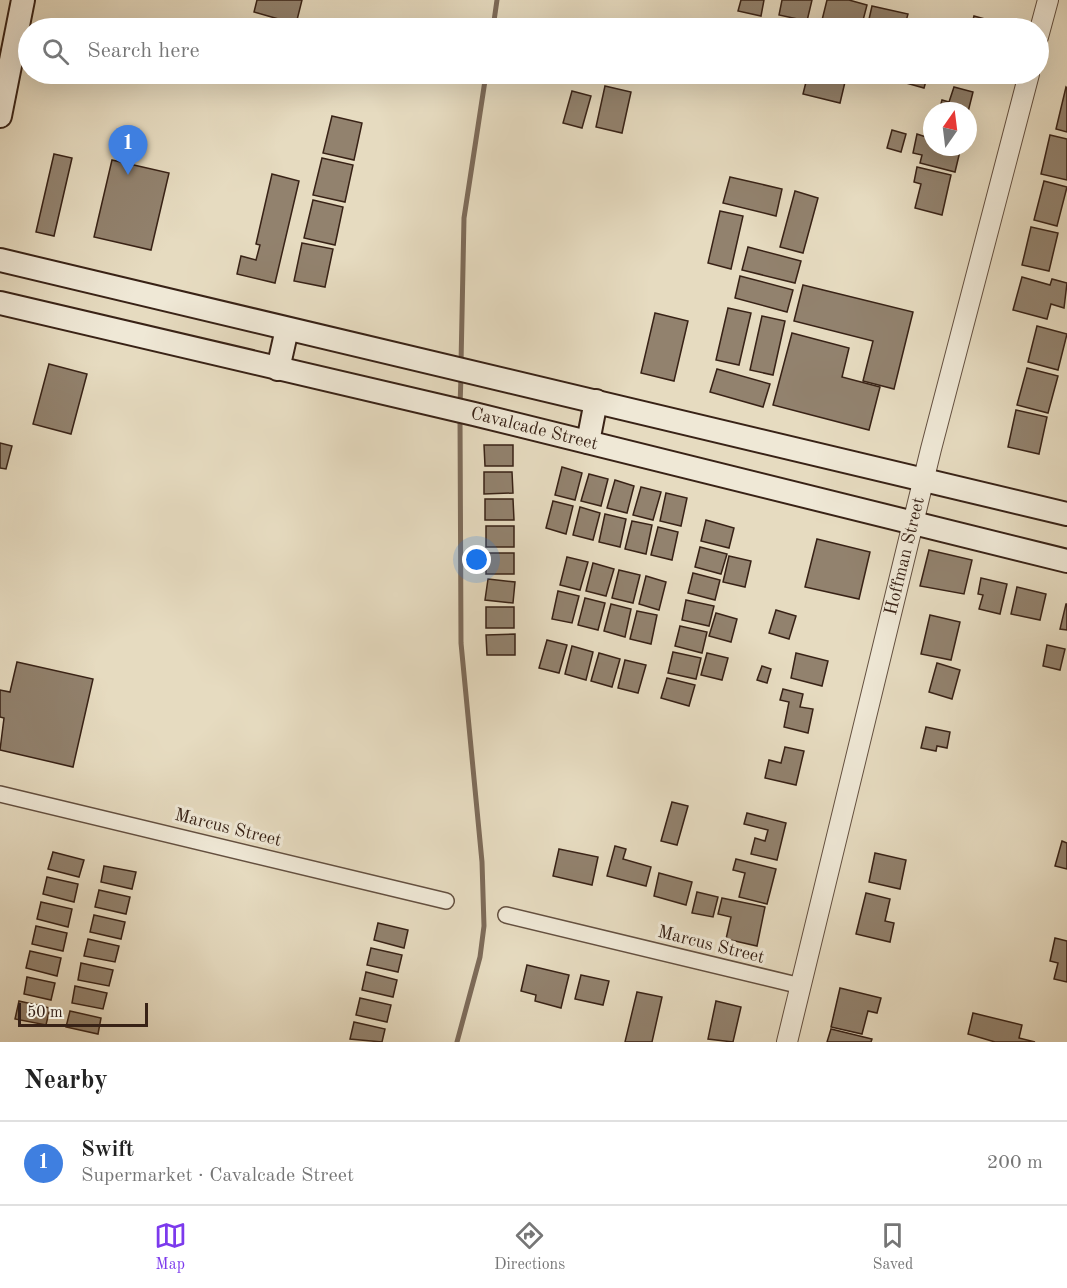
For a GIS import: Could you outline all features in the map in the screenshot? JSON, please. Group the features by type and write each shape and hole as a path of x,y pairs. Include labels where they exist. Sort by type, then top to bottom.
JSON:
{"main road":[{"path":"19,18 23,0"},
{"path":"0,116 18,25"},
{"path":"0,260 1067,514"},
{"name":"Cavalcade Street","path":"0,303 474,414 1067,561"},
{"path":"279,369 287,329"},
{"path":"588,442 597,401"}],"street":[{"path":"1043,18 1048,0"},
{"name":"Hoffman Street","path":"787,1042 913,523 1026,84"},
{"name":"Marcus Street","path":"0,794 446,901"},
{"name":"Marcus Street","path":"507,915 801,986"}],"building":[{"path":"257,0 302,0 298,18 275,18 254,12"},
{"path":"741,0 764,0 761,16 738,11"},
{"path":"782,0 812,0 808,18 779,15"},
{"path":"827,0 849,0 867,5 864,18 822,18"},
{"path":"872,6 908,14 907,18 869,18"},
{"path":"806,84 845,84 840,103 803,94"},
{"path":"910,84 925,84 924,88"},
{"path":"605,86 631,92 622,133 596,127"},
{"path":"954,87 973,92 970,102 949,102"},
{"path":"1067,88 1067,132 1056,129"},
{"path":"572,91 591,96 582,128 563,123"},
{"path":"332,116 362,123 354,160 323,153"},
{"path":"892,130 906,134 901,152 887,148"},
{"path":"917,134 923,136 923,156 959,156 955,172 920,163 922,155 913,153"},
{"path":"1050,135 1067,139 1067,180 1041,174"},
{"path":"54,154 72,158 54,236 36,232"},
{"path":"322,158 353,165 345,202 313,195"},
{"path":"112,160 169,173 151,250 94,237"},
{"path":"917,167 951,175 942,215 915,208 921,184 914,182"},
{"path":"272,174 299,181 275,283 237,274 241,256 256,260 260,245 256,244"},
{"path":"730,177 782,189 776,216 723,203"},
{"path":"1044,181 1067,187 1057,226 1034,220"},
{"path":"795,191 818,198 803,253 780,247"},
{"path":"313,200 343,207 335,245 304,238"},
{"path":"720,211 743,216 731,269 708,263"},
{"path":"1031,227 1058,233 1049,271 1022,265"},
{"path":"302,243 333,249 325,287 294,281"},
{"path":"748,247 801,261 795,283 742,270"},
{"path":"740,276 793,290 787,312 735,298"},
{"path":"1022,277 1050,285 1052,279 1067,283 1064,308 1051,304 1047,319 1013,310"},
{"path":"803,285 913,312 894,389 863,381 873,341 794,321"},
{"path":"728,308 751,313 739,365 716,360"},
{"path":"655,313 688,321 674,381 641,373"},
{"path":"762,316 785,321 773,375 750,370"},
{"path":"1037,326 1067,334 1058,370 1028,362"},
{"path":"792,333 849,348 842,377 880,387 869,430 773,405"},
{"path":"49,364 87,374 71,434 33,424"},
{"path":"1027,368 1058,376 1048,413 1017,405"},
{"path":"717,369 770,384 763,407 710,392"},
{"path":"1016,410 1047,417 1039,454 1008,447"},
{"path":"0,443 12,446 6,469 0,468"},
{"path":"484,445 513,445 513,466 485,466"},
{"path":"562,467 582,473 575,500 555,495"},
{"path":"484,472 512,472 513,493 484,494"},
{"path":"589,474 608,479 601,506 581,501"},
{"path":"615,480 634,486 627,513 607,508"},
{"path":"641,487 661,492 653,520 633,515"},
{"path":"666,493 687,498 681,526 660,521"},
{"path":"485,499 513,499 514,520 485,520"},
{"path":"553,501 573,506 566,534 546,528"},
{"path":"580,507 600,513 593,540 573,535"},
{"path":"605,514 626,519 620,547 599,542"},
{"path":"706,520 734,528 729,548 701,541"},
{"path":"632,521 652,525 646,554 625,549"},
{"path":"486,526 514,526 514,547 486,547"},
{"path":"658,527 678,532 672,560 651,555"},
{"path":"817,539 870,552 859,599 805,587"},
{"path":"700,547 727,554 721,574 695,567"},
{"path":"929,550 972,560 964,594 920,586"},
{"path":"486,553 514,553 514,574 486,574"},
{"path":"729,556 751,561 745,587 723,582"},
{"path":"567,557 588,562 580,590 560,585"},
{"path":"593,563 614,569 606,596 586,591"},
{"path":"619,570 640,575 633,603 612,598"},
{"path":"693,573 720,580 715,600 688,593"},
{"path":"646,576 666,582 659,610 639,604"},
{"path":"981,578 1007,584 1000,614 979,609 983,595 978,594"},
{"path":"488,579 515,582 513,603 485,600"},
{"path":"1017,587 1046,594 1040,620 1011,614"},
{"path":"558,591 579,596 572,623 552,619"},
{"path":"585,598 605,603 598,630 578,625"},
{"path":"686,600 714,606 709,626 682,620"},
{"path":"611,604 631,609 625,637 604,631"},
{"path":"1067,604 1067,630 1060,629"},
{"path":"486,607 514,607 514,628 486,628"},
{"path":"776,610 796,616 789,639 769,633"},
{"path":"637,611 657,615 651,644 630,639"},
{"path":"716,613 737,619 731,642 709,636"},
{"path":"930,615 960,622 951,660 921,654"},
{"path":"680,626 707,632 702,653 675,646"},
{"path":"515,634 515,655 487,655 486,635"},
{"path":"547,640 567,645 559,673 539,668"},
{"path":"1047,645 1065,649 1060,670 1043,666"},
{"path":"572,646 593,652 586,680 565,674"},
{"path":"673,652 701,658 696,679 668,673"},
{"path":"599,653 620,659 612,687 591,681"},
{"path":"707,653 728,658 722,680 701,675"},
{"path":"796,653 828,661 822,686 791,678"},
{"path":"625,660 646,665 638,693 618,688"},
{"path":"17,662 93,679 73,767 0,750 4,718 0,717 0,690 10,692"},
{"path":"937,663 960,670 952,699 929,692"},
{"path":"762,666 771,669 767,683 757,680"},
{"path":"667,678 695,685 689,706 661,698"},
{"path":"783,689 803,694 800,707 813,709 808,733 784,727 789,702 780,700"},
{"path":"926,727 950,732 947,748 937,746 936,751 921,748"},
{"path":"785,747 804,751 796,785 765,778 769,760 781,763"},
{"path":"672,802 688,806 677,845 661,841"},
{"path":"747,813 786,823 777,860 751,854 755,838 765,841 768,830 744,824"},
{"path":"1062,841 1067,843 1067,869 1055,866"},
{"path":"615,846 626,849 623,859 651,867 646,886 607,876"},
{"path":"559,849 598,857 592,885 553,876"},
{"path":"53,852 84,860 79,877 48,869"},
{"path":"875,853 906,860 900,889 869,882"},
{"path":"736,859 776,869 767,904 739,897 745,873 733,870"},
{"path":"104,866 136,872 132,889 101,882"},
{"path":"659,873 692,882 686,905 654,896"},
{"path":"47,877 78,884 74,902 43,894"},
{"path":"99,890 130,897 126,914 95,907"},
{"path":"697,892 718,897 713,917 692,913"},
{"path":"866,893 890,899 885,921 894,923 890,942 856,934"},
{"path":"722,898 765,907 757,946 726,939 731,917 718,914"},
{"path":"41,902 72,909 68,927 37,919"},
{"path":"94,915 125,922 121,939 90,932"},
{"path":"378,923 408,930 404,948 374,940"},
{"path":"36,926 67,933 63,951 32,944"},
{"path":"1055,938 1067,941 1067,982 1054,979 1058,963 1050,961"},
{"path":"88,939 119,946 115,962 84,956"},
{"path":"371,948 402,955 398,972 367,965"},
{"path":"30,951 61,958 57,976 26,968"},
{"path":"81,963 113,970 109,986 78,980"},
{"path":"527,965 569,975 561,1008 535,1001 536,995 521,991"},
{"path":"366,972 397,980 393,997 362,990"},
{"path":"581,975 609,981 603,1005 575,999"},
{"path":"27,977 55,983 51,1000 24,994"},
{"path":"75,986 107,993 103,1009 72,1003"},
{"path":"840,988 881,998 877,1013 868,1011 862,1034 831,1027"},
{"path":"637,992 662,997 652,1042 625,1042"},
{"path":"360,998 391,1005 387,1022 356,1015"},
{"path":"19,1001 50,1008 46,1025 15,1019"},
{"path":"716,1001 741,1007 733,1042 708,1039"},
{"path":"70,1011 101,1018 98,1034 66,1027"},
{"path":"973,1013 1022,1025 1019,1038 1035,1042 995,1042 968,1034"},
{"path":"354,1022 385,1029 382,1042 350,1039"},
{"path":"831,1029 872,1039 871,1042 827,1042"}],"waterway":[{"path":"494,18 497,0"},
{"path":"461,364 464,218 484,84"},
{"path":"460,406 461,376"},
{"path":"457,1042 480,957 484,926 482,862 461,643 460,415"}],"place":[{"name":"Swift","path":"128,175"}]}
